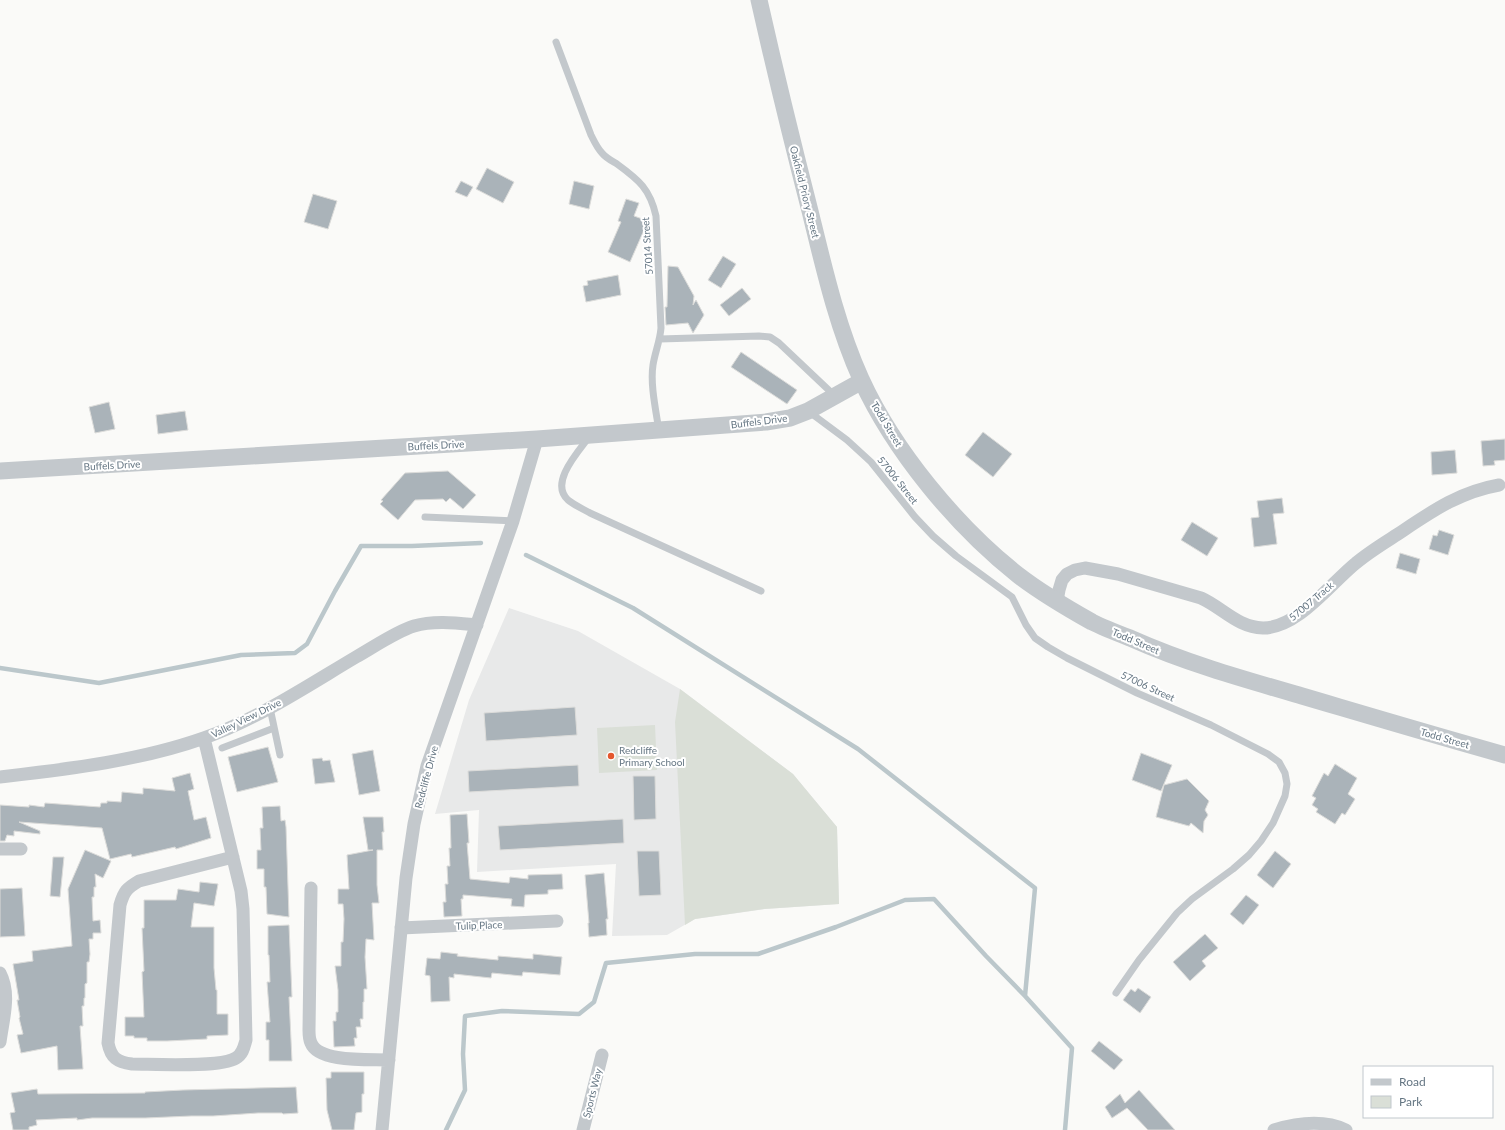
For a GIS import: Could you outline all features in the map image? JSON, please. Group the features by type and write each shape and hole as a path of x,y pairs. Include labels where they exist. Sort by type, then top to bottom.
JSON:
{"street":[{"name":"Oakfield Priory Street","path":"759,0 828,286 842,331 862,381"},
{"name":"Buffels Drive","path":"0,471 537,439 766,422 790,418 808,411 862,381"},
{"name":"Todd Street","path":"862,381 888,428 913,465 948,508 992,553 1020,576 1057,601 1094,623 1149,647 1204,668 1505,755"},
{"name":"Redcliffe Drive","path":"382,1130 406,878 414,824 427,766 513,521 537,439"},
{"name":"57007 Track","path":"1057,601 1062,580 1067,574 1075,570 1085,568 1118,574 1201,598 1212,603 1237,622 1249,626 1264,628 1280,625 1293,619 1308,607 1356,563 1447,502 1481,488 1499,486"},
{"name":"Valley View Drive","path":"0,777 58,771 130,758 204,738 236,725 270,708 389,638 414,626 434,623 477,625"},
{"path":"204,738 240,882 243,909 246,1040 243,1051 236,1058 227,1062 214,1064 122,1063 110,1052 108,1043 120,905 123,894 129,887 139,881 233,857"},
{"path":"0,849 21,849"},
{"path":"311,888 309,1030 311,1043 317,1051 327,1056 389,1060"},
{"name":"Tulip Place","path":"401,928 557,921"},
{"path":"0,973 6,988 6,1005 0,1042"},
{"name":"Sports Way","path":"583,1130 602,1055"},
{"path":"1274,1130 1291,1125 1315,1123 1335,1125 1346,1130"}],"lane":[{"name":"57014 Street","path":"556,42 591,135 596,144 602,154 638,179 647,190 653,204 656,216 661,310 660,339 653,365 654,393 659,431"},
{"path":"660,339 770,337 779,342 835,396"},
{"name":"57006 Street","path":"808,411 847,440 871,462 915,517 933,536 956,556 1012,597 1026,625 1035,638 1067,658 1137,693 1211,725 1268,754 1279,762 1285,773 1287,784 1285,796 1273,823 1261,841 1249,855 1233,869 1192,899 1177,913 1139,960 1116,993"},
{"path":"590,435 565,471 562,482 562,493 568,500 590,513 761,591"},
{"path":"425,517 513,521"},
{"path":"270,708 280,755"},
{"path":"222,748 274,728"}],"shaded area":[{"name":"Redcliffe Primary School","path":"509,608 578,631 680,689 793,774 837,827 839,904 765,909 695,919 667,935 612,936 616,864 477,872 479,810 435,814 469,700"}],"green space":[{"path":"680,689 793,774 837,827 839,904 764,909 695,919 685,925 675,722"},
{"path":"655,725 657,770 599,773 597,728"}],"building":[{"path":"487,168 514,182 503,203 476,189"},
{"path":"461,181 473,187 467,197 455,192"},
{"path":"574,181 594,186 589,209 569,204"},
{"path":"313,194 337,201 328,229 304,222"},
{"path":"626,199 639,203 634,216 648,221 630,262 608,252 621,222 618,221"},
{"path":"723,256 736,264 721,288 708,280"},
{"path":"668,266 678,267 694,296 693,305 696,300 704,315 693,333 688,323 666,325 665,307 667,307"},
{"path":"618,275 621,295 586,302 583,286 588,285 587,281"},
{"path":"742,288 751,299 729,316 720,305"},
{"path":"741,352 797,390 787,404 731,367"},
{"path":"109,402 115,429 95,433 89,407"},
{"path":"185,411 188,430 158,434 156,415"},
{"path":"983,432 1012,454 993,477 965,455"},
{"path":"1505,439 1505,460 1494,461 1495,465 1483,466 1481,441"},
{"path":"1455,450 1457,473 1432,475 1431,452"},
{"path":"448,471 476,495 463,509 450,498 446,502 443,499 415,500 398,520 380,504 383,501 381,500 405,473"},
{"path":"1282,498 1284,513 1273,514 1277,544 1254,547 1251,518 1259,517 1257,501"},
{"path":"1192,522 1218,538 1207,556 1181,540"},
{"path":"1439,530 1454,535 1448,555 1429,549 1433,535 1437,536"},
{"path":"1400,553 1420,559 1416,574 1396,568"},
{"path":"575,707 577,735 486,741 484,713"},
{"path":"268,747 278,782 237,792 228,757"},
{"path":"373,750 380,791 359,795 352,754"},
{"path":"1141,753 1172,765 1161,791 1132,780"},
{"path":"322,758 323,761 330,760 335,782 315,784 312,759"},
{"path":"1335,764 1357,778 1348,794 1355,799 1345,815 1342,813 1335,824 1316,812 1318,809 1312,805 1316,798 1312,796 1324,773 1328,776"},
{"path":"578,765 579,786 469,792 468,771"},
{"path":"190,773 194,789 188,791 194,820 206,817 211,838 176,849 175,847 132,857 131,854 110,859 102,828 19,822 40,831 40,834 14,831 14,836 7,835 5,841 0,841 0,805 29,807 29,805 44,807 45,803 100,807 101,803 107,803 107,801 121,802 122,792 143,794 143,788 175,791 172,778"},
{"path":"633,776 655,776 656,819 634,820"},
{"path":"1187,779 1209,801 1205,810 1208,815 1204,821 1203,833 1191,823 1189,826 1156,817 1164,785"},
{"path":"280,806 281,821 285,820 286,827 289,917 267,914 264,869 257,869 257,850 261,850 260,828 263,828 262,807"},
{"path":"467,814 469,843 467,843 470,879 509,883 510,877 528,879 528,875 562,874 563,889 548,890 548,894 525,895 524,907 511,906 512,899 463,895 463,899 461,899 462,916 444,917 443,902 446,902 445,884 448,884 447,866 450,866 450,815"},
{"path":"363,817 383,817 383,850 377,850 377,885 379,903 372,903 374,940 366,939 365,957 367,989 364,989 363,1019 360,1019 361,1027 356,1027 357,1038 354,1038 355,1046 334,1047 333,1021 336,1021 336,1012 338,1012 338,990 335,966 341,966 341,942 343,942 344,919 343,904 338,904 338,889 349,889 347,855 373,850 368,850"},
{"path":"623,819 624,843 500,850 498,826"},
{"path":"85,850 111,861 103,878 95,874 96,887 94,887 94,897 92,897 93,921 100,920 101,933 93,933 93,939 89,939 90,954 89,962 87,962 87,983 85,984 84,1006 82,1006 83,1026 80,1026 83,1069 58,1070 57,1046 21,1053 17,1035 23,1034 19,1018 17,1000 19,1000 13,964 33,961 32,951 72,946 68,889"},
{"path":"637,851 659,851 661,895 639,896"},
{"path":"1275,851 1291,864 1273,888 1257,875"},
{"path":"53,857 64,857 60,897 50,896"},
{"path":"604,873 608,919 606,919 607,935 589,937 585,875"},
{"path":"200,882 218,884 214,906 194,903 191,927 214,927 214,968 217,990 217,1014 228,1014 228,1035 207,1036 207,1039 167,1041 147,1041 147,1038 125,1036 125,1017 144,1017 142,928 144,928 144,900 176,900 178,889 199,892"},
{"path":"22,888 25,936 0,937 0,889"},
{"path":"1246,895 1259,905 1243,925 1230,914"},
{"path":"289,925 292,997 289,997 292,1061 269,1061 269,1040 266,1040 266,1022 270,1022 267,982 270,982 268,926"},
{"path":"1205,934 1218,948 1202,961 1206,966 1190,981 1173,962"},
{"path":"441,952 458,954 457,956 498,960 498,956 533,959 533,954 562,957 560,975 523,972 522,976 492,973 491,978 454,974 454,978 449,977 450,1001 431,1002 430,976 425,975 427,958 440,959"},
{"path":"1138,988 1151,997 1140,1013 1123,1000 1131,989 1135,992"},
{"path":"1099,1041 1123,1060 1114,1070 1091,1051"},
{"path":"331,1072 364,1072 362,1112 356,1113 354,1130 332,1130 327,1110 326,1078 331,1078"},
{"path":"296,1087 298,1113 36,1120 37,1125 29,1127 29,1130 13,1130 10,1113 15,1112 11,1093 37,1089 38,1094 145,1093 183,1090"},
{"path":"1139,1090 1175,1130 1148,1130 1127,1108 1112,1118 1105,1107 1120,1094 1125,1103"}],"waterway":[{"path":"0,668 99,683 241,655 295,653 307,644 361,546 412,546 481,543"},
{"path":"526,555 633,608 858,749 1035,888 1025,996 1072,1048 1065,1130"},
{"path":"446,1130 465,1090 463,1054 465,1016 502,1011 579,1014 594,1002 606,963 695,954 758,954 836,927 905,900 934,899 1025,996"}],"place":[{"name":"Redcliffe Primary School","path":"611,756"}]}
